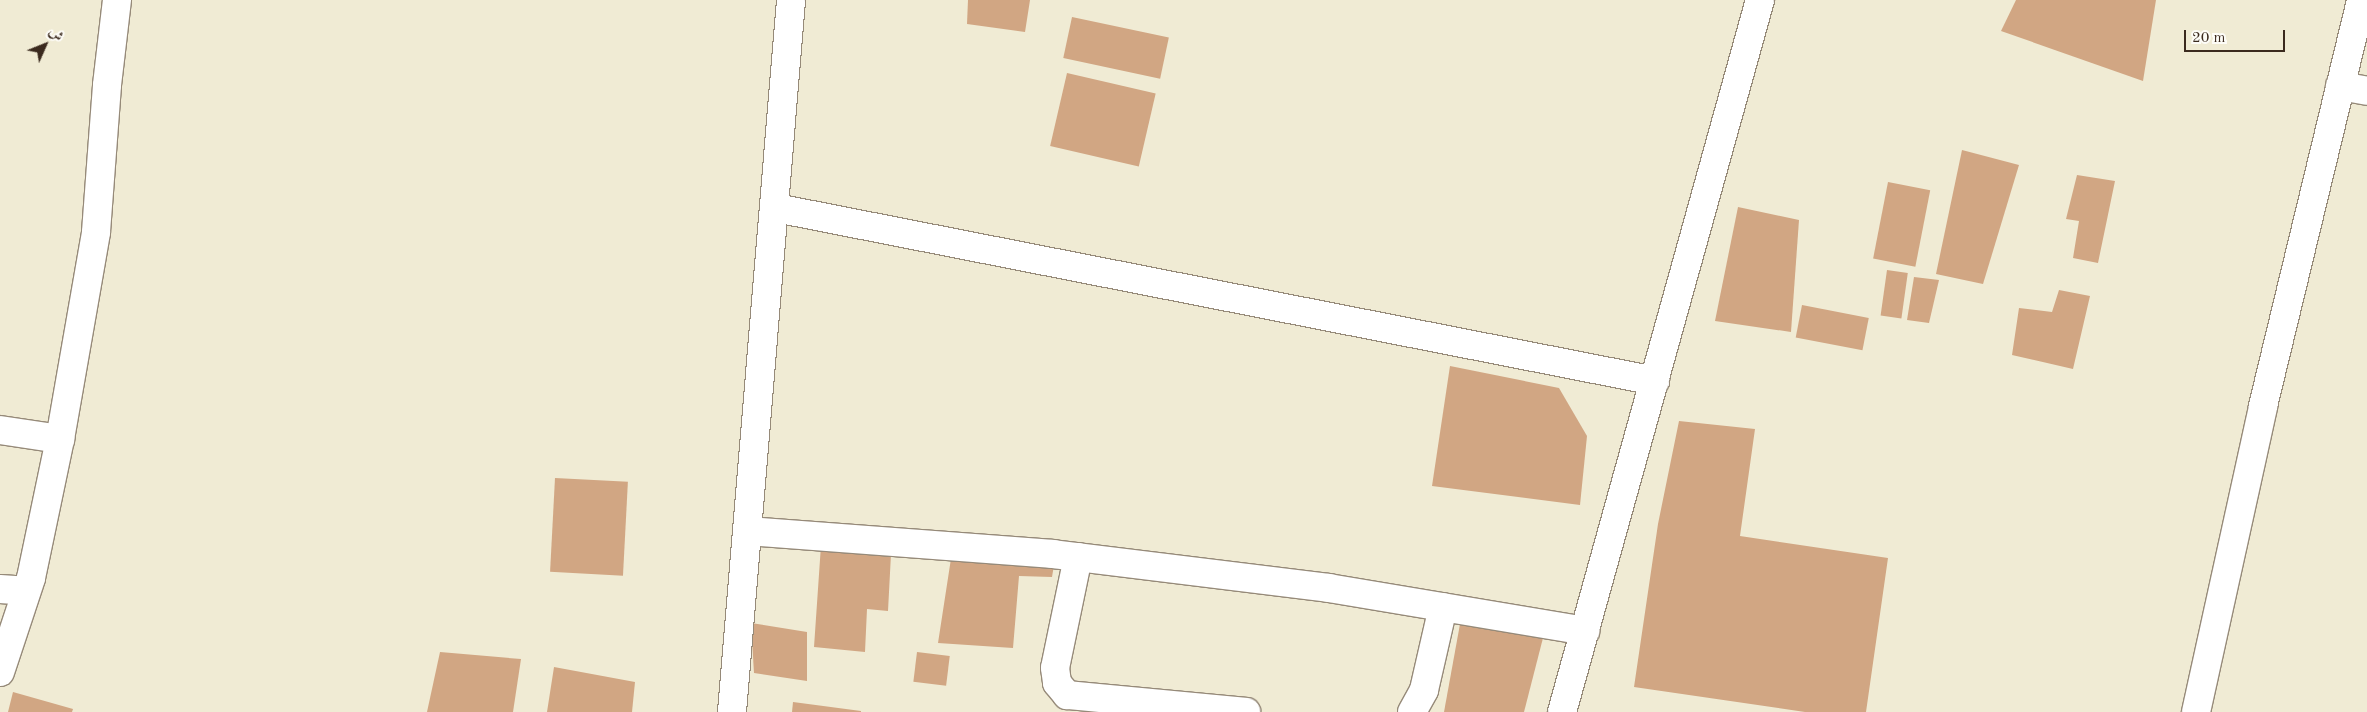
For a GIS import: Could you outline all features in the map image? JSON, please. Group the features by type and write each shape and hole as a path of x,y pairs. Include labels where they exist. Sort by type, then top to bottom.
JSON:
{"street":[{"path":"0,672 13,590 60,439 96,232 107,85 117,0"},
{"path":"732,712 776,208 791,0"},
{"path":"1562,712 1760,0"},
{"path":"2196,712 2263,406 2361,0"},
{"path":"2340,86 2367,92"},
{"path":"776,208 1655,381"},
{"path":"0,430 60,439"},
{"path":"748,531 1078,557 1329,588 1585,632"},
{"path":"1078,557 1055,668 1057,683 1067,695 1246,712"},
{"path":"1412,712 1424,690 1443,607"}],"building":[{"path":"968,0 1030,0 1025,32 967,24"},
{"path":"2016,0 2156,0 2143,81 2001,31"},
{"path":"1072,17 1169,38 1160,79 1063,58"},
{"path":"1067,73 1156,93 1139,167 1050,146"},
{"path":"1962,150 2019,165 1983,284 1936,274"},
{"path":"2077,175 2115,181 2098,263 2073,258 2079,221 2066,219"},
{"path":"1888,182 1930,190 1915,267 1873,259"},
{"path":"1738,207 1799,220 1791,332 1715,321"},
{"path":"1887,270 1908,273 1901,318 1881,316"},
{"path":"1914,277 1939,280 1929,323 1907,320"},
{"path":"2059,290 2090,296 2073,369 2012,355 2019,308 2052,312"},
{"path":"1802,305 1869,318 1862,350 1796,337"},
{"path":"1450,366 1559,388 1587,436 1580,505 1432,486"},
{"path":"1679,421 1755,429 1740,536 1888,558 1866,712 1805,712 1634,687 1658,524"},
{"path":"555,478 628,482 623,576 550,572"},
{"path":"821,545 891,554 888,611 867,609 865,652 814,647"},
{"path":"952,552 1055,559 1052,577 1019,576 1013,648 938,643"},
{"path":"751,623 807,632 807,681 754,673"},
{"path":"1460,624 1543,638 1524,712 1444,712"},
{"path":"440,652 521,659 513,712 427,712"},
{"path":"917,652 950,656 946,686 913,682"},
{"path":"554,667 635,682 632,712 547,712"},
{"path":"13,692 73,709 72,712 8,712"},
{"path":"793,702 861,711 861,712 792,712"}]}
